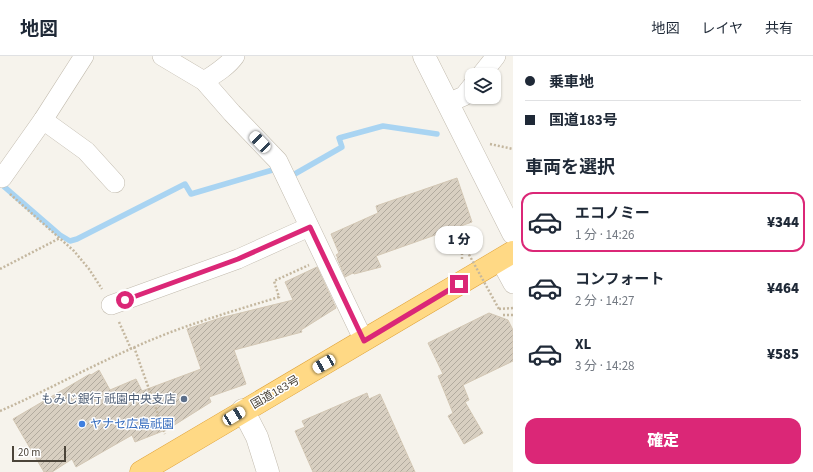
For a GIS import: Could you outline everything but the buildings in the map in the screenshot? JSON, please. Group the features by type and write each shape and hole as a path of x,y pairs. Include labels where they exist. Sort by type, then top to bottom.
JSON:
{"highway":[{"name":"国道183号","path":"141,472 243,410 364,341 506,256"}],"street":[{"path":"4,185 84,56"},
{"path":"162,56 204,81 232,114 278,161 364,341"},
{"path":"204,81 231,62 234,56"},
{"path":"424,56 513,233"},
{"path":"487,68 496,56"},
{"path":"448,103 465,95"},
{"path":"43,120 86,151 115,183"},
{"path":"111,305 238,259 310,227"},
{"path":"506,256 513,284"},
{"path":"243,410 257,437 268,472"}],"path":[{"path":"488,144 513,149"},
{"path":"0,269 60,238 4,185"},
{"path":"462,259 462,249 468,234 471,233 473,238 467,252 499,309 513,308"},
{"path":"0,411 37,395 134,347 186,326 279,297 274,281 324,259"},
{"path":"503,316 513,315"},
{"path":"134,347 166,437"}],"waterway":[{"path":"293,175 342,147 339,138 383,126 437,134"},
{"path":"0,183 60,235 70,241 77,239 185,184 191,194 276,169"}],"place":[{"name":"もみじ銀行 祇園中央支店","path":"184,399"},
{"name":"ヤナセ広島祇園","path":"82,424"}],"route":[{"path":"125,300 238,259 310,227 354,323 364,341 459,284"}]}
